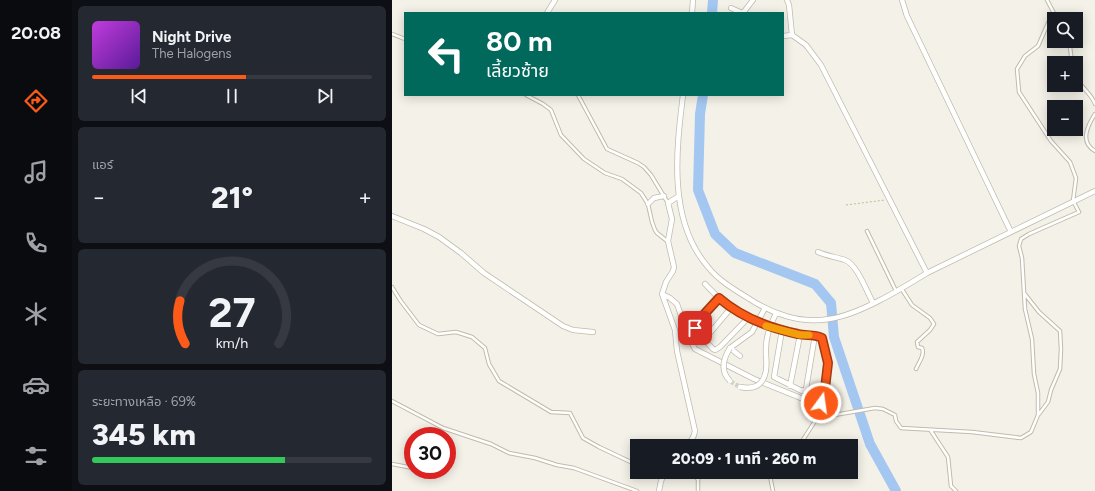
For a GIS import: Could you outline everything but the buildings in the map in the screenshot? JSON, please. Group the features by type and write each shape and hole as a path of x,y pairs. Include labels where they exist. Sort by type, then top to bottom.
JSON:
{"street":[{"path":"548,12 554,0"},
{"path":"692,12 693,0"},
{"path":"744,12 753,0"},
{"path":"788,0 792,35"},
{"path":"902,0 907,16 1010,232"},
{"path":"731,8 741,12"},
{"path":"784,36 792,35 806,45 821,65 928,273"},
{"path":"683,96 679,124 679,196 686,226 698,255 708,268 739,292 765,308 776,313 796,318 828,320 847,315 1010,232 1095,191"},
{"path":"648,204 654,198 664,196"},
{"path":"679,196 668,203 672,219 668,241 674,267 666,282 662,294 675,330 677,351 695,431 692,439"},
{"path":"392,216 439,237 461,253 484,273 563,326 577,331 593,332"},
{"path":"818,252 826,256 846,260 850,263 857,271 873,303"},
{"path":"662,294 677,304 690,340 695,349 754,379 818,404 821,403 824,397 828,363 822,338 815,335 800,335 770,327 758,322 731,308 706,284"},
{"path":"719,298 695,325 696,331 713,349 718,349 749,317"},
{"path":"704,340 731,308"},
{"path":"730,381 727,379 723,365 724,356 730,348 752,332 765,308"},
{"path":"740,387 752,388 761,383 766,376 767,365 765,343 776,313"},
{"path":"782,330 774,377 802,391 806,390 815,335"},
{"path":"790,386 800,335"},
{"path":"730,348 740,356"},
{"path":"659,491 662,479"}],"lane":[{"path":"1047,0 1053,12"},
{"path":"1038,415 1038,392 1034,374 1032,339 1025,309 1022,258 1019,246 1021,239 1029,234 1079,212 1073,201 1076,178 1070,162 1051,141 1019,92 1017,69 1025,56 1038,46 1047,26"},
{"path":"392,34 404,39"},
{"path":"1083,89 1093,99 1095,104"},
{"path":"528,96 551,110 561,135 584,159 605,173 622,179 641,193 648,204 655,230 668,241"},
{"path":"579,96 607,149 644,167 668,203"},
{"path":"1095,114 1088,125 1085,137 1090,148 1095,151"},
{"path":"867,231 896,291"},
{"path":"392,287 419,325 438,334 456,332 472,337 484,348 489,364 499,381 551,412 570,413 583,438 630,462"},
{"path":"901,288 912,305 930,318 934,324 930,330 917,342 918,347 922,348 923,355 916,369"},
{"path":"804,439 817,418 842,415 875,408 883,409 894,415 901,428 972,432 1021,438 1031,432 1038,415 1048,402 1060,369 1061,349 1060,331 1039,312 1024,293"},
{"path":"392,401 443,428 491,444 509,453 574,468 637,491"},
{"path":"931,430 948,457 951,486 956,491"},
{"path":"392,464 404,466"},
{"path":"698,479 698,491"},
{"path":"771,479 773,491"}],"path":[{"path":"846,205 890,200"}],"waterway":[{"path":"712,12 713,0"},
{"path":"703,96 700,114 698,190 715,234 735,253 815,284 831,303 834,337 870,444 896,491"}],"tunnel":[{"path":"730,381 740,387"}],"slow traffic":[{"path":"766,326 800,335 809,335"}],"route":[{"path":"695,328 697,322 719,298 731,308 770,327 800,335 812,335 822,338 828,363 828,374 824,397 821,403"}]}
